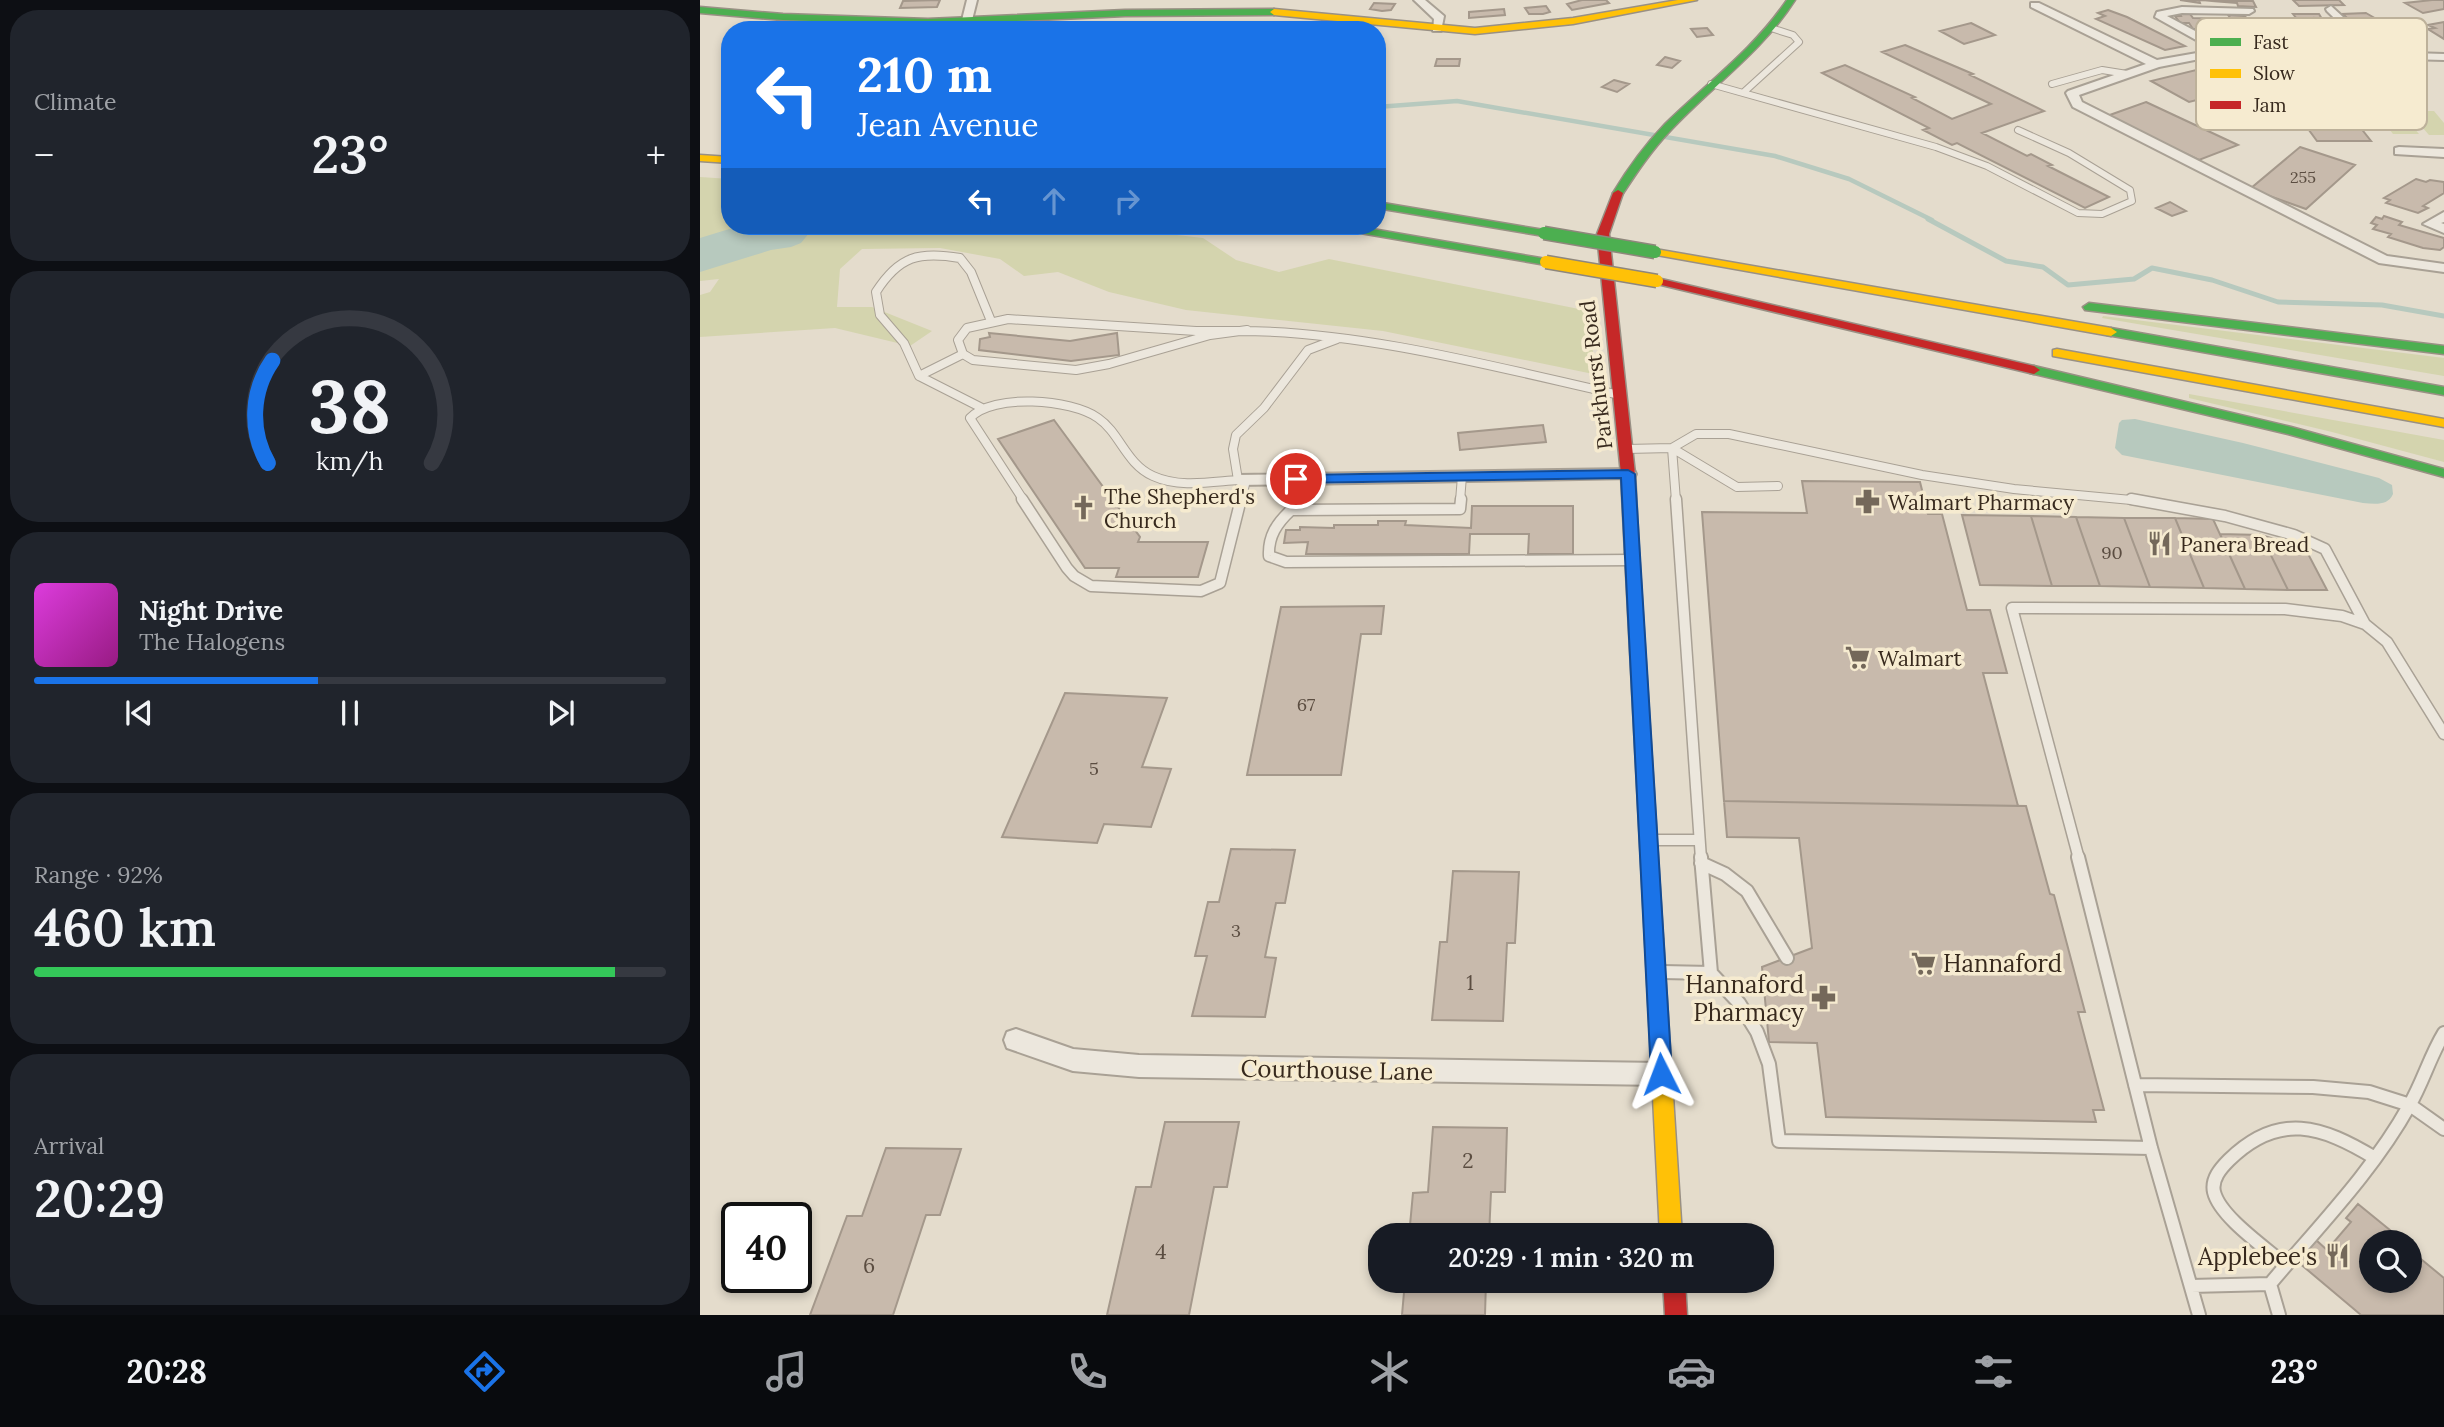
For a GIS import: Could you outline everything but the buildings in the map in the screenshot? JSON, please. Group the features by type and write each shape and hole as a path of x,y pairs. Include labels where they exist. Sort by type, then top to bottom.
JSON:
{"main road":[{"path":"1386,22 1475,31 1560,23 1693,0"},
{"name":"Parkhurst Road","path":"1670,1223 1634,560 1621,395 1612,340 1603,234 1610,206 1619,188 1654,141 1771,28 1791,0"},
{"path":"700,10 846,19 967,20 1255,5 1376,21"},
{"path":"700,158 721,159"},
{"path":"1386,207 2444,391"},
{"path":"1386,234 1969,338"},
{"path":"1654,253 1999,296"},
{"path":"1657,281 2291,432 2444,473"},
{"path":"2067,304 2444,350"},
{"path":"2037,350 2444,423"},
{"path":"1675,1293 1676,1315"}],"street":[{"path":"967,20 972,0"},
{"path":"1419,0 1440,18 1437,29"},
{"path":"2035,5 2156,64"},
{"path":"2331,9 2340,18"},
{"path":"2196,37 2164,21 2161,14 2182,10 2249,11"},
{"path":"2196,56 2156,64 2072,93 2077,104 2384,260 2444,268"},
{"path":"2399,151 2442,154"},
{"path":"2444,216 2430,224 2444,229"},
{"path":"1242,480 1628,474"},
{"name":"Courthouse Lane","path":"1016,1040 1073,1060 1139,1066 1661,1074"}],"lane":[{"path":"1744,92 1799,42 1793,35 1771,28"},
{"path":"2052,84 2102,70 2127,75"},
{"path":"1711,84 1936,147 1987,166 2078,213 2102,214 2132,201 2130,190 2069,153 2018,130"},
{"path":"982,408 919,376 904,343 880,315 876,292 887,271 909,258 937,254 960,258 971,272 991,321"},
{"path":"1247,330 1210,335 1109,364 1076,370 982,362 963,354 958,340 967,328 991,321 1090,323 1196,331 1247,330 1286,331 1438,355 1621,395"},
{"path":"1242,480 1197,484 1155,477 1134,465 1098,419 1074,408 1010,403 982,408 970,418 1073,576 1091,586 1201,591 1220,583 1242,480 1233,449 1236,435 1264,408 1308,350 1340,338"},
{"path":"919,376 963,354"},
{"path":"1626,449 1672,448 1696,434 1730,433 1972,484 2118,497 2225,516 2301,537 2325,549 2365,624"},
{"path":"1672,448 1737,486 1778,486"},
{"path":"1672,448 1699,840 1711,973 1739,1003 1757,1032 1769,1064 1779,1142 2151,1148"},
{"path":"1291,510 1460,509 1462,477"},
{"path":"1296,479 1291,510 1277,523 1271,535 1268,550 1273,559 1286,562 1634,560"},
{"path":"2199,1315 2151,1148 2103,951 2012,608 2285,609 2342,616 2365,624 2387,642 2444,734"},
{"path":"1649,839 1699,840"},
{"path":"1701,863 1725,874 1746,891 1787,958"},
{"path":"1656,972 1711,973"},
{"path":"2270,1284 2375,1158 2410,1105 2442,1040"},
{"path":"2135,1085 2313,1087 2369,1092 2410,1105 2444,1129"},
{"path":"2285,1265 2229,1215 2214,1196 2213,1182 2221,1168 2243,1147 2275,1128 2295,1126 2318,1128 2343,1138 2375,1158"},
{"path":"2191,1286 2270,1284"},
{"path":"2270,1284 2279,1315"}],"green space":[{"path":"2427,111 2434,111 2444,123 2444,135 2429,135 2425,130 2427,130"},
{"path":"2390,130 2416,130 2419,134 2393,134"},
{"path":"700,177 721,178 721,235 1176,235 1203,238 1236,260 1279,272 1329,259 1584,310 1598,375 1383,331 1186,310 1109,292 1058,272 1024,276 1000,259 940,248 862,249 840,269 837,307 872,307 932,331 910,346 835,328 700,337 700,295 710,292 719,279 700,281"},
{"path":"2103,316 2444,358 2444,376 2102,318"},
{"path":"2189,394 2444,440 2444,462 2189,398"}],"shaded area":[{"path":"721,232 721,235 808,235 801,243 791,247 771,250 700,272 700,238"},
{"path":"2135,419 2379,478 2392,485 2393,494 2388,501 2363,503 2122,455 2115,448 2119,423 2122,420"}],"waterway":[{"path":"1386,106 1457,101 1775,156 1849,179 1932,220"},
{"path":"1928,219 2006,261 2043,267 2068,285 2134,279 2152,268 2212,280 2278,302 2382,305 2444,316"}],"traffic: fast":[{"path":"1618,193 1649,148 1686,109 1766,35 1791,0"},
{"path":"700,10 783,17 899,21"},
{"path":"950,21 1125,13 1274,12"},
{"path":"1386,207 1544,233"},
{"path":"1544,233 1655,252"},
{"path":"1386,234 1546,262"},
{"path":"2089,307 2444,350"},
{"path":"2111,332 2444,391"},
{"path":"2034,370 2291,431 2444,473"},
{"path":"1632,553 1654,939"}],"traffic: slow":[{"path":"1386,23 1475,31 1573,21 1693,0"},
{"path":"1274,12 1369,21"},
{"path":"700,158 721,159"},
{"path":"1655,252 2111,332"},
{"path":"1546,262 1657,281"},
{"path":"2057,353 2444,423"},
{"path":"1654,939 1670,1223"}],"traffic: jam":[{"path":"1618,193 1603,234 1628,474 1632,553"},
{"path":"1657,281 2034,370"},
{"path":"1675,1293 1676,1315"}],"place":[{"name":"Walmart Pharmacy","path":"1868,502"},
{"name":"The Shepherd's Church","path":"1084,508"},
{"name":"Panera Bread","path":"2160,544"},
{"name":"Walmart","path":"1858,658"},
{"name":"Hannaford","path":"1923,963"},
{"name":"Hannaford Pharmacy","path":"1824,998"},
{"name":"Applebee's","path":"2337,1256"}],"route":[{"path":"1296,479 1628,474 1661,1074"}]}
